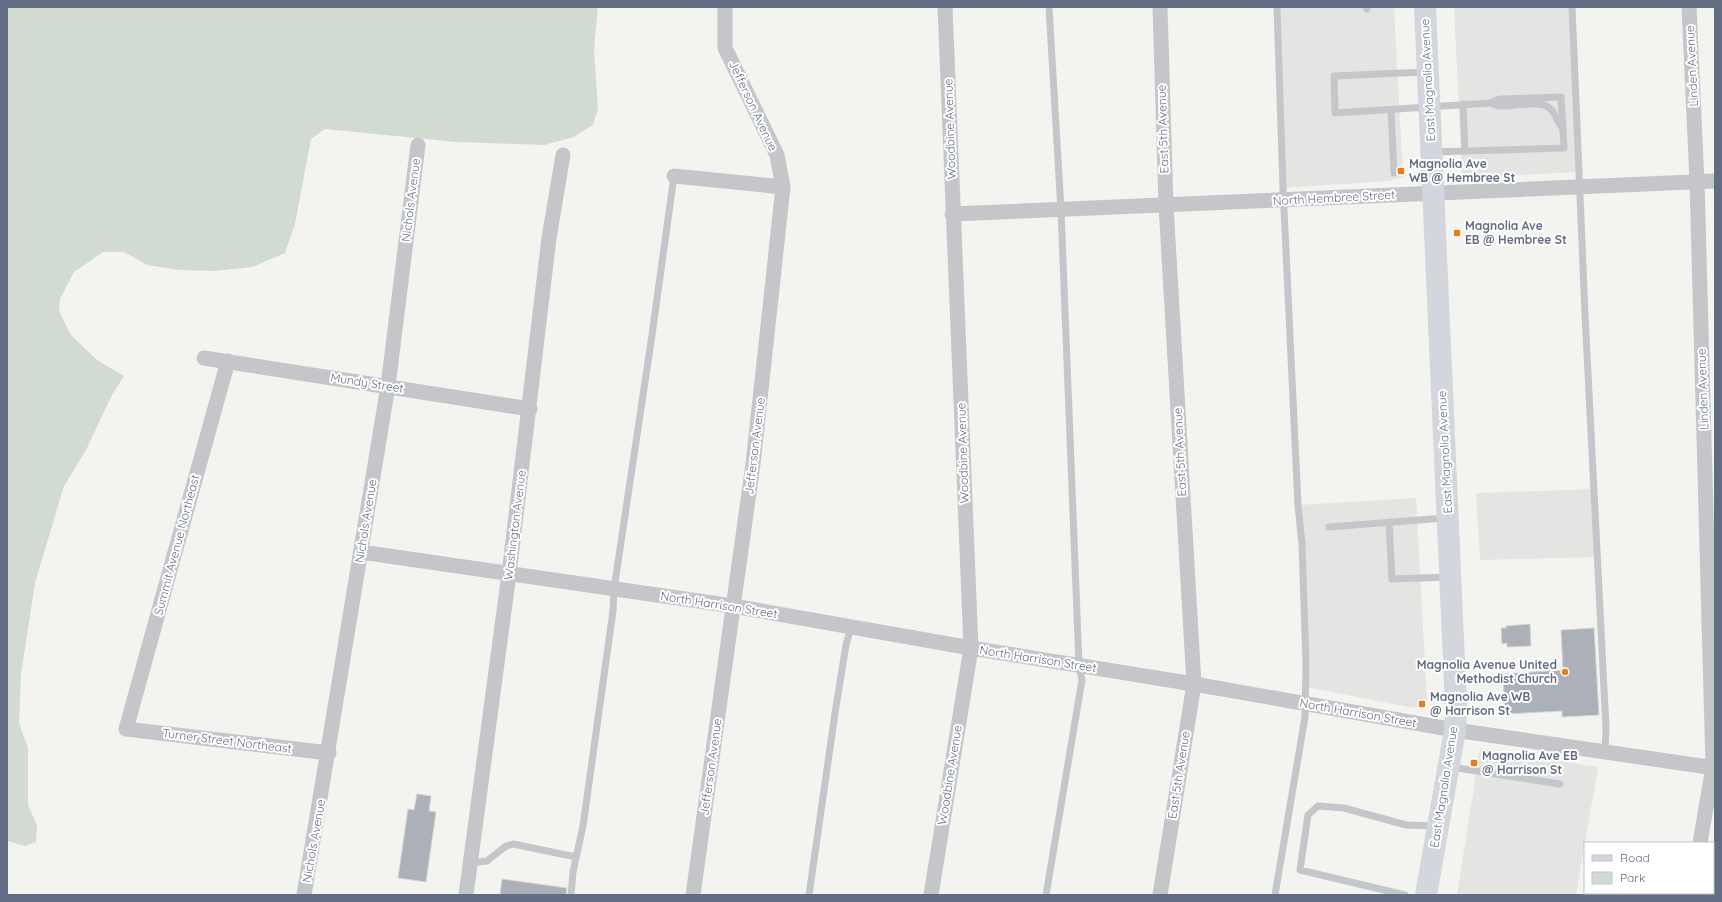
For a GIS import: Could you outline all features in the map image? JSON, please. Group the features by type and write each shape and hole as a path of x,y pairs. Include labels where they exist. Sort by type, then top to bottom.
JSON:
{"main road":[{"name":"East Magnolia Avenue","path":"1424,7 1430,107 1456,707 1455,730 1426,895"}],"street":[{"name":"Jefferson Avenue","path":"692,895 753,464 783,188 776,155 725,48 725,7"},
{"name":"Woodbine Avenue","path":"930,895 971,648 952,214 945,7"},
{"name":"East 5th Avenue","path":"1160,7 1166,205 1194,684 1160,895"},
{"name":"Linden Avenue","path":"1689,7 1697,182 1714,768 1700,842"},
{"name":"Nichols Avenue","path":"304,895 329,753 388,386 418,146"},
{"name":"Washington Avenue","path":"466,895 530,409 549,238 563,155"},
{"path":"674,176 783,188"},
{"name":"North Hembree Street","path":"952,214 1715,181"},
{"name":"Mundy Street","path":"204,358 530,409"},
{"name":"Summit Avenue Northeast","path":"126,729 228,361"},
{"name":"North Harrison Street","path":"361,552 733,606 971,648 1305,703 1455,730 1714,768"},
{"name":"Turner Street Northeast","path":"126,729 329,753"}],"lane":[{"path":"1046,895 1082,680 1079,665 1061,210 1049,7"},
{"path":"1275,895 1305,717 1306,670 1302,544 1298,505 1277,7"},
{"path":"1572,7 1585,314 1606,720 1605,752"},
{"path":"1427,72 1334,76 1335,113 1490,102 1499,99 1561,97 1563,127 1564,148 1432,152"},
{"path":"1490,102 1498,106 1533,104 1547,106 1555,113 1558,123 1563,127"},
{"path":"1463,104 1465,150"},
{"path":"1391,110 1394,173"},
{"path":"571,895 576,857 583,826 614,589 651,343 674,176"},
{"path":"1329,527 1448,517"},
{"path":"1388,522 1392,579 1450,577"},
{"path":"809,895 835,713 846,645 851,627"},
{"path":"1449,767 1560,784"},
{"path":"1405,895 1300,870 1308,815 1318,806 1344,808 1406,825 1438,826"},
{"path":"470,863 487,861 506,846 513,844 576,857"}],"shaded area":[{"path":"1277,7 1394,7 1403,177 1389,181 1283,188"},
{"path":"1454,7 1572,7 1579,172 1464,178 1462,176"},
{"path":"1595,489 1598,557 1480,560 1476,493"},
{"path":"1416,498 1427,701 1424,706 1414,708 1306,687 1298,505"},
{"path":"1480,748 1598,767 1576,895 1457,895"}],"green space":[{"path":"7,7 598,7 594,49 598,109 593,125 574,137 544,145 456,142 325,129 311,139 295,224 285,253 252,267 214,271 180,270 147,265 124,252 103,252 74,272 60,299 59,311 71,335 97,360 124,376 112,395 86,450 64,486 35,583 21,674 19,723 28,748 28,805 37,825 36,842 25,846 7,841"}],"building":[{"path":"1530,624 1531,646 1507,647 1507,643 1502,644 1501,628 1506,628 1506,626"},
{"name":"Magnolia Avenue United Methodist Church","path":"1594,628 1599,715 1562,717 1562,711 1505,714 1503,674 1563,670 1561,630"},
{"path":"417,794 431,796 429,811 436,812 426,882 398,878 408,809 414,810"},
{"path":"502,879 567,888 566,895 500,895"}],"place":[{"name":"Magnolia Ave WB @ Hembree St","path":"1401,171"},
{"name":"Magnolia Ave EB @ Hembree St","path":"1457,233"},
{"name":"Magnolia Avenue United Methodist Church","path":"1565,672"},
{"name":"Magnolia Ave WB @ Harrison St","path":"1422,704"},
{"name":"Magnolia Ave EB @ Harrison St","path":"1474,763"}]}
